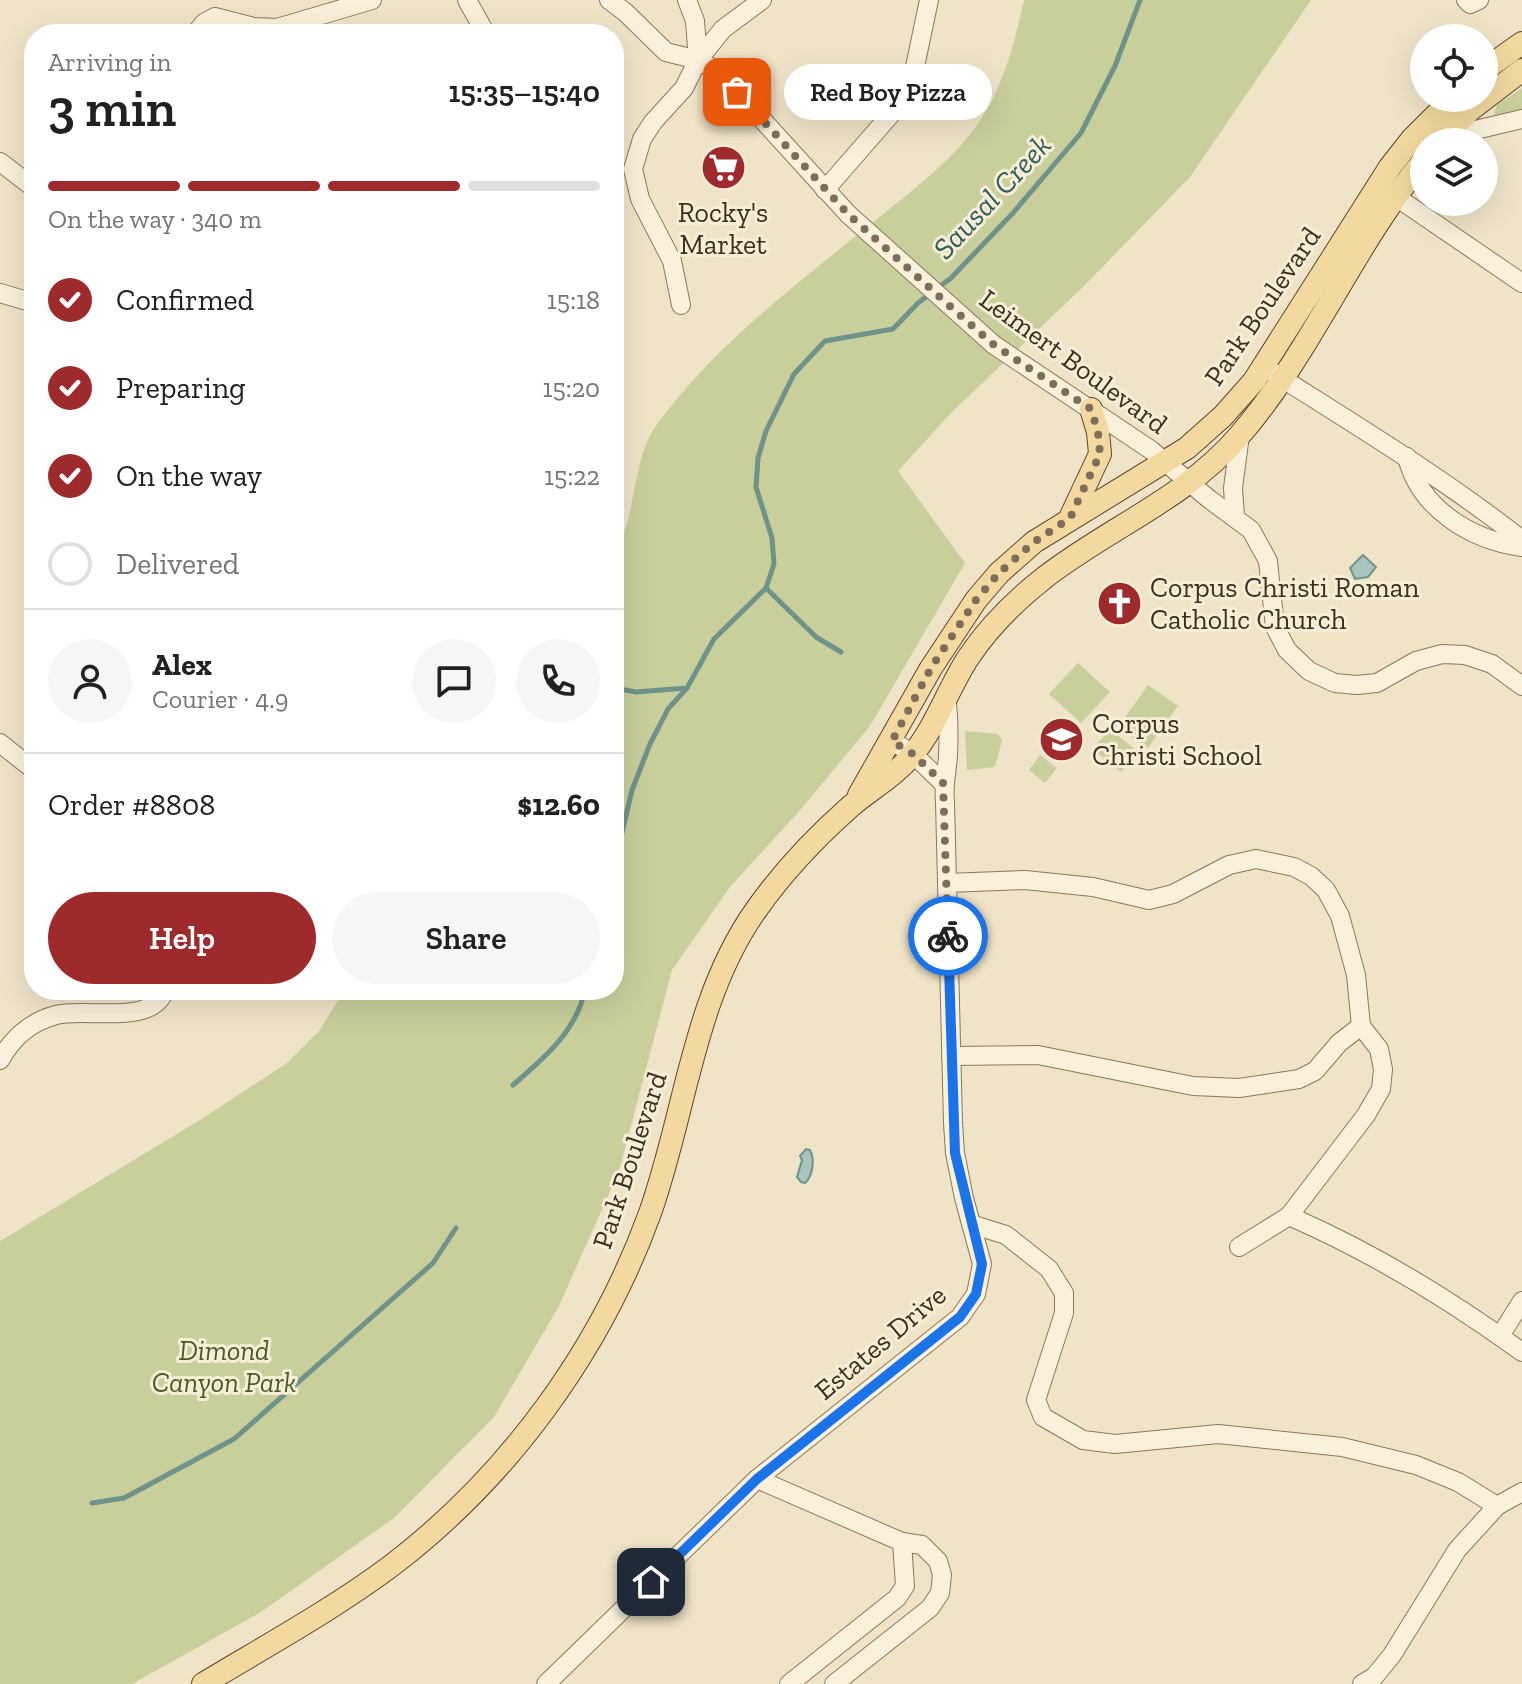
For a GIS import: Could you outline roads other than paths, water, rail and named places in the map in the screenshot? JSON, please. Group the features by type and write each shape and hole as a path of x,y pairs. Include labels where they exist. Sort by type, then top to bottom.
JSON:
{"main road":[{"path":"1498,60 1522,43"},
{"path":"1453,128 1522,70"},
{"name":"Park Boulevard","path":"203,1684 390,1567 466,1499 534,1422 574,1366 608,1309 649,1216 708,1004 737,940 776,884 852,806 887,780 913,754 968,657 995,623 1044,578 1169,499 1240,435 1272,372 1387,190 1412,139 1439,112"},
{"name":"Park Boulevard","path":"1387,190 1410,171"},
{"name":"Park Boulevard","path":"852,806 892,741 931,668 976,600 999,573 1034,542 1070,518 1187,448 1272,372"},
{"path":"1070,518 1100,454 1091,409"}],"street":[{"path":"291,24 372,0"},
{"path":"467,0 480,24"},
{"name":"Leimert Boulevard","path":"609,0 666,52 698,60 719,72 848,214 994,345 1165,461 1251,530 1268,561 1275,627 1287,650 1309,671 1335,683 1377,683 1416,661 1442,654 1465,655 1492,664 1522,686"},
{"path":"687,0 695,21 698,60"},
{"path":"681,305 672,261 640,199 633,169 642,139 684,88 698,60 723,29 762,0"},
{"path":"825,190 905,98 912,81 929,0"},
{"path":"1466,0 1470,4 1479,0"},
{"path":"212,9 247,24"},
{"path":"1484,128 1522,119"},
{"path":"0,162 24,180"},
{"path":"1387,190 1522,283"},
{"path":"0,293 24,300"},
{"path":"1272,372 1407,457 1522,540"},
{"path":"1235,517 1233,488 1240,435"},
{"path":"1407,457 1413,480 1451,520 1475,535 1522,547"},
{"name":"Estates Drive","path":"550,1682 757,1479 960,1317 976,1294 982,1264 955,1153 943,783 948,761 946,696"},
{"path":"892,741 913,754 943,783"},
{"path":"0,743 24,762"},
{"path":"947,883 1025,880 1093,887 1149,900 1173,894 1229,865 1256,859 1294,867 1311,876 1326,890 1340,916 1356,975 1361,1026 1379,1049 1383,1069 1381,1089 1366,1115 1289,1216 1239,1247"},
{"path":"0,1060 10,1042 40,1020 59,1014 130,1013 149,1009 159,1000"},
{"path":"951,1056 1038,1055 1193,1086 1239,1088 1299,1079 1315,1071 1339,1043 1361,1026"},
{"path":"1289,1216 1341,1239 1396,1269 1522,1352"},
{"path":"971,1224 1006,1235 1049,1269 1064,1293 1064,1313 1036,1400 1043,1417 1060,1429 1083,1440 1115,1444 1218,1434 1342,1447 1416,1465 1458,1482 1497,1506"},
{"path":"1500,1336 1522,1301"},
{"path":"757,1479 902,1542 922,1545 938,1561 942,1575 940,1593 930,1608 834,1684"},
{"path":"1362,1684 1374,1677 1392,1655 1457,1550 1497,1506 1522,1492"},
{"path":"789,1684 897,1598 905,1586 902,1542"}],"water":[{"path":"1363,555 1376,567 1368,577 1355,579 1350,568"},
{"path":"806,1149 812,1154 813,1163 805,1183 797,1177 802,1160 800,1156"}],"waterway":[{"name":"Sausal Creek","path":"624,824 632,790 668,709 687,688 714,639 766,588 774,564 772,538 756,487 758,458 766,431 794,374 825,341 893,329 918,303 951,278 1013,213 1081,133 1115,66 1140,0"},
{"path":"766,588 816,637 841,652"},
{"path":"624,690 636,692 687,688"},
{"name":"Sausal Creek","path":"513,1085 557,1043 574,1019 582,1000"},
{"name":"Sausal Creek","path":"92,1503 124,1498 234,1439 433,1263 456,1228"}],"place":[{"name":"Red Boy Pizza","path":"737,92"},
{"name":"Rocky's Market","path":"723,167"},
{"name":"Corpus Christi Roman Catholic Church","path":"1119,603"},
{"name":"Corpus Christi School","path":"1061,739"}],"park label":[{"name":"Dimond Canyon Park","path":"224,1366"}]}
